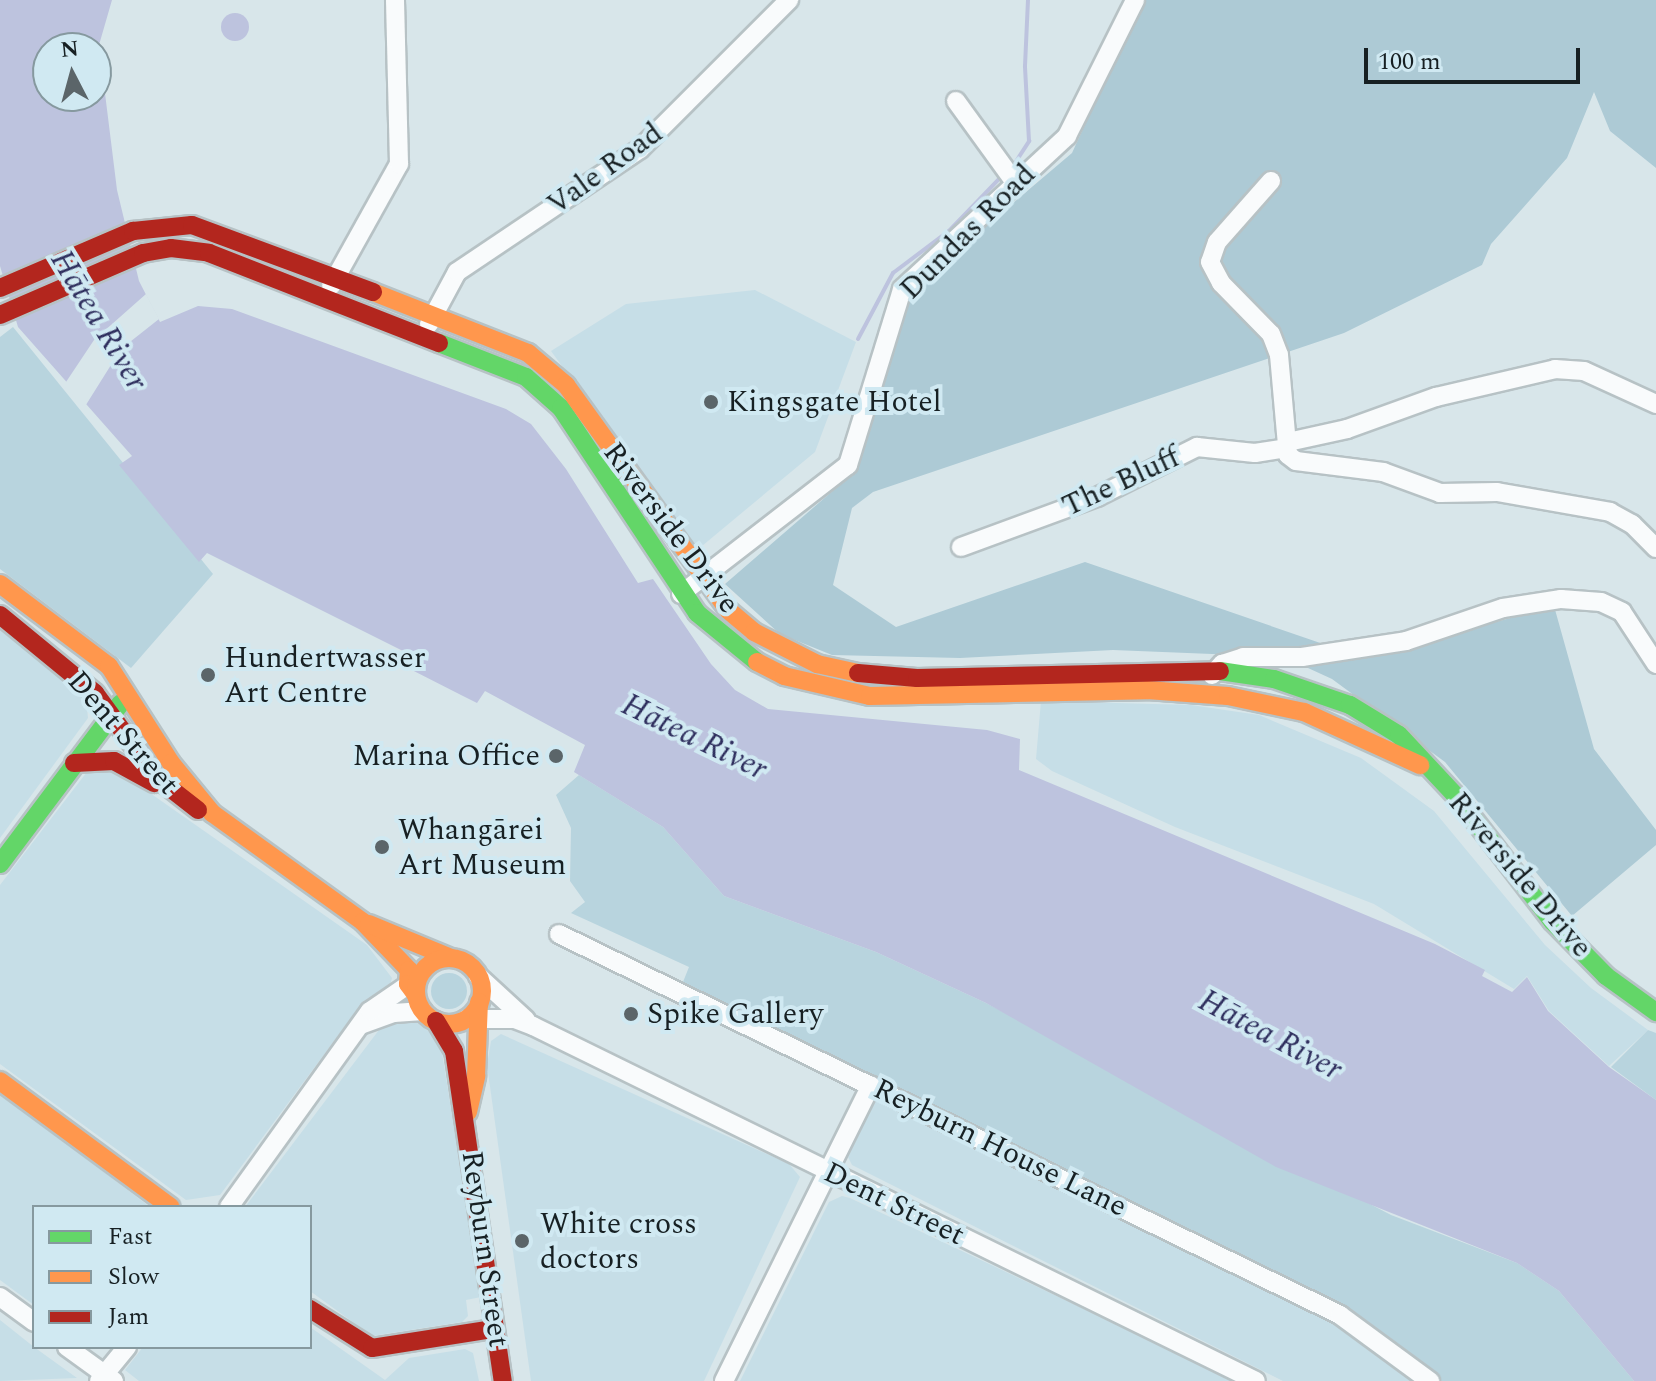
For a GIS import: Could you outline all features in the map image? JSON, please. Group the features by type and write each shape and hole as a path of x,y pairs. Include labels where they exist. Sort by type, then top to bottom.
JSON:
{"main road":[{"name":"Riverside Drive","path":"0,288 133,231 192,225 528,353 566,385 702,580 754,632 791,653 846,672 917,678 1213,670 1274,679 1350,705 1399,735 1422,766 1455,795 1552,921 1606,976 1656,1012"},
{"name":"Riverside Drive","path":"3,313 143,253 171,248 209,253 513,370 553,401 681,594 744,655 784,676 842,692 918,698 1147,690 1206,694 1304,712 1422,766"},
{"name":"Dent Street","path":"0,584 98,656 130,692 171,763 212,813"},
{"name":"Dent Street","path":"0,615 83,681 171,791 212,813 363,922 409,970 420,998"},
{"path":"0,864 130,692"},
{"path":"74,763 114,761 171,791"},
{"name":"Dent Street","path":"363,922 467,964 478,976"},
{"path":"451,958 431,963 420,998 475,1013"},
{"name":"Reyburn Street","path":"466,1118 476,1076 478,976"},
{"name":"Reyburn Street","path":"420,998 449,1037 466,1118 503,1381"},
{"path":"0,1081 168,1205"},
{"path":"312,1310 372,1348 494,1329"}],"street":[{"path":"326,300 334,280 399,164 395,0"},
{"name":"Vale Road","path":"426,335 433,315 457,272 640,149 789,0"},
{"name":"Dundas Road","path":"681,594 848,465 902,289 1014,181 1067,136 1135,0"},
{"path":"956,101 1014,181"},
{"path":"1271,181 1217,242 1210,262 1221,283 1271,334 1279,355 1287,445 1296,461 1383,472 1440,493 1508,494 1610,512 1632,524 1656,548"},
{"name":"The Bluff","path":"961,547 1097,497 1197,447 1255,453 1347,429 1436,397 1555,369 1584,371 1656,404"},
{"path":"1206,694 1213,670 1243,657 1302,657 1406,641 1503,608 1561,599 1601,602 1622,612 1656,664"},
{"name":"Reyburn House Lane","path":"559,934 1340,1315 1430,1381"},
{"name":"Dent Street","path":"478,976 533,1026"},
{"path":"363,1024 394,1013 420,998"},
{"path":"230,1205 377,1004 420,998"},
{"name":"Dent Street","path":"475,1013 515,1019 533,1026 1256,1381"},
{"path":"724,1381 871,1085"},
{"path":"0,1297 32,1321"},
{"path":"69,1349 106,1379 126,1349"}],"shaded area":[{"path":"1142,0 1656,0 1656,168 1610,131 1594,92 1567,158 1491,244 1482,265 1344,333 873,492 852,508 833,585 896,627 1085,562 1364,658 1554,606 1594,749 1656,830 1656,845 1572,916 1445,762 1332,679 1308,668 1237,655 1113,650 960,658 832,655 780,634 725,584 850,476 903,296 1072,153"},
{"name":"Kingsgate Hotel","path":"755,290 856,342 815,452 696,551 551,351 626,304"},
{"path":"13,327 213,574 131,668 0,569 0,337"},
{"path":"0,627 86,698 88,718 0,838"},
{"path":"1041,701 1191,705 1259,715 1361,758 1434,811 1545,945 1591,988 1648,1030 1609,1066 1549,1011 1527,976 1514,989 1374,904 1175,827 1052,771 1036,759"},
{"path":"110,765 367,945 392,978 389,989 357,1010 220,1195 186,1200 0,1064 0,885 90,768"},
{"path":"579,775 663,827 724,896 876,952 986,1003 1391,1215 1517,1263 1559,1291 1634,1381 1442,1381 1351,1311 683,982 689,967 571,913 585,902 570,881 571,828 556,795"},
{"path":"449,973 462,978 467,991 462,1004 449,1009 436,1004 431,991 436,978"},
{"path":"412,1019 440,1040 481,1297 466,1300 468,1316 462,1322 372,1336 312,1292 312,1205 247,1205 385,1022"},
{"path":"1648,1030 1656,1033 1656,1100 1611,1067"},
{"path":"501,1034 789,1164 800,1177 704,1381 531,1381 487,1065 491,1041"},
{"path":"0,1093 147,1205 32,1205 32,1304 0,1280"},
{"path":"877,1094 1324,1308 1421,1381 1283,1381 852,1165 848,1157"},
{"path":"842,1196 1236,1381 740,1381 829,1202"},
{"path":"0,1320 32,1345 32,1349 37,1349 77,1378 0,1381"},
{"path":"312,1328 385,1380 409,1358 465,1349 473,1353 479,1381 139,1381 125,1370 141,1349 312,1349"}],"water":[{"name":"Hātea River","path":"0,0 112,0 103,32 32,32 32,112 107,112 117,190 139,281 160,322 198,306 232,309 506,409 531,424 566,469 638,583 653,579 711,664 735,690 768,709 987,730 1020,739 1019,770 1435,944 1485,970 1482,976 1512,992 1527,977 1548,1011 1609,1067 1656,1100 1656,1381 1634,1381 1559,1291 1517,1263 1276,1167 986,1003 876,952 724,896 663,827 574,772 585,745 485,691 477,703 461,695 406,667 413,656 207,553 199,562 119,465 132,456 18,327 0,266"},
{"path":"235,13 245,17 249,27 245,37 235,41 225,37 221,27 225,17"}],"pier":[{"path":"146,294 159,319 121,349 84,408 64,385 94,340"}],"waterway":[{"path":"1013,166 1029,141 1025,66 1028,0"},
{"path":"858,339 893,273 949,231 1000,178"}],"traffic: fast":[{"path":"439,343 526,377 561,408 697,613 757,662"},
{"path":"1220,671 1274,679 1350,705 1399,735 1455,795 1552,921 1606,976 1656,1012"},
{"path":"0,864 121,703"}],"traffic: slow":[{"path":"373,292 528,353 566,385 728,610 754,632 817,664 858,673"},
{"path":"0,584 109,666 171,763 212,813 363,922 409,970 408,984 416,995"},
{"path":"757,662 784,676 870,696 1147,690 1228,696 1304,712 1420,765"},
{"path":"369,924 451,958"},
{"path":"449,958 472,968 482,991 472,1014 449,1024 426,1014 416,991 426,968 449,958"},
{"path":"468,1112 476,1076 479,1002"},
{"path":"0,1081 168,1205"}],"traffic: jam":[{"path":"0,288 133,231 192,225 373,292"},
{"path":"0,315 143,253 171,248 209,253 439,343"},
{"path":"0,615 95,693 157,778 198,810"},
{"path":"858,673 917,678 1220,671"},
{"path":"74,763 114,761 154,783"},
{"path":"436,1021 454,1051 503,1381"},
{"path":"312,1310 372,1348 494,1329"}],"place":[{"name":"Kingsgate Hotel","path":"711,402"},
{"name":"Hundertwasser Art Centre","path":"208,675"},
{"name":"Marina Office","path":"556,756"},
{"name":"Whangārei Art Museum","path":"382,847"},
{"name":"Spike Gallery","path":"631,1014"},
{"name":"White cross doctors","path":"522,1241"}]}
